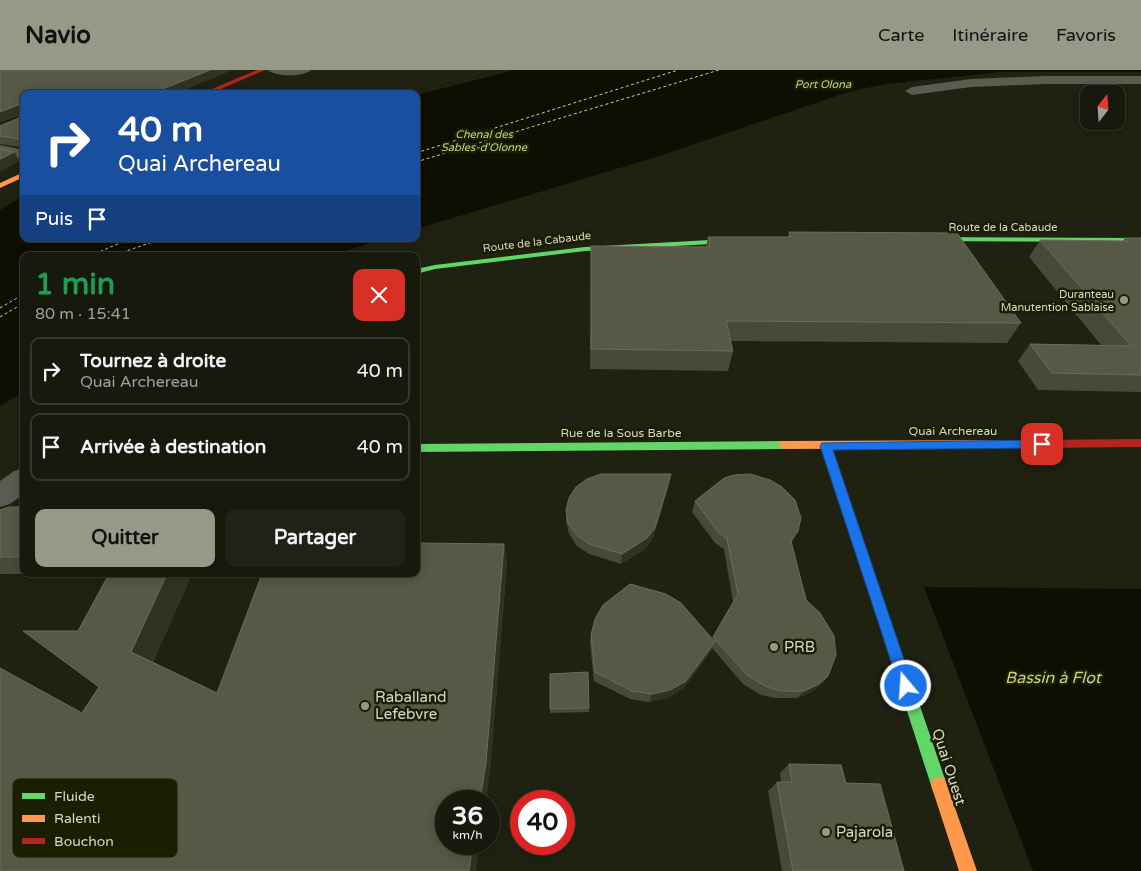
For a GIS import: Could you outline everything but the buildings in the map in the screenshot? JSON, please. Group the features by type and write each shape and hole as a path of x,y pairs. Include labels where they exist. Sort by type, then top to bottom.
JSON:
{"street":[{"path":"213,90 262,70"},
{"path":"275,70 304,70"},
{"path":"912,91 971,83 1046,80 1141,80"},
{"path":"0,150 20,154"},
{"path":"0,186 20,176"},
{"name":"Route de la Cabaude","path":"420,271 435,267 585,249 759,239"},
{"name":"Route de la Cabaude","path":"916,239 1141,240"},
{"name":"Quai Archereau","path":"826,446 1141,443"},
{"name":"Rue de la Sous Barbe","path":"420,448 826,446"},
{"name":"Quai Ouest","path":"826,446 968,871"},
{"path":"0,496 20,482"}],"water":[{"name":"Chenal des Sables-d'Olonne","path":"501,70 1141,70 1141,72 1000,72 887,84 851,91 656,157 420,228 420,91"},
{"path":"20,198 20,242 374,242 342,252 20,252 20,394 0,406 0,210"},
{"name":"Bassin à Flot","path":"924,587 1141,589 1141,871 1033,871"}],"pier":[{"path":"501,70 515,70 420,94 420,91"}],"ferry route":[{"path":"420,152 678,70"},
{"path":"420,161 719,70"},
{"path":"99,252 122,242"},
{"path":"124,252 152,242"},
{"path":"0,308 20,296"},
{"path":"0,317 20,305"}],"traffic: fast":[{"path":"925,239 1141,240"},
{"path":"420,271 435,267 585,249 745,240"},
{"path":"420,448 783,445"},
{"path":"826,446 939,785"}],"traffic: slow":[{"path":"0,186 20,176"},
{"path":"783,445 1031,444"},
{"path":"939,785 968,871"}],"traffic: jam":[{"path":"213,90 262,70"},
{"path":"1031,444 1141,443"}],"place":[{"name":"Duranteau Manutention Sablaise","path":"1124,300"},
{"name":"PRB","path":"774,647"},
{"name":"Raballand Lefebvre","path":"365,706"},
{"name":"Pajarola","path":"826,832"}],"route":[{"path":"906,686 826,446 1042,444"}],"water label":[{"name":"Port Olona","path":"823,84"}]}
